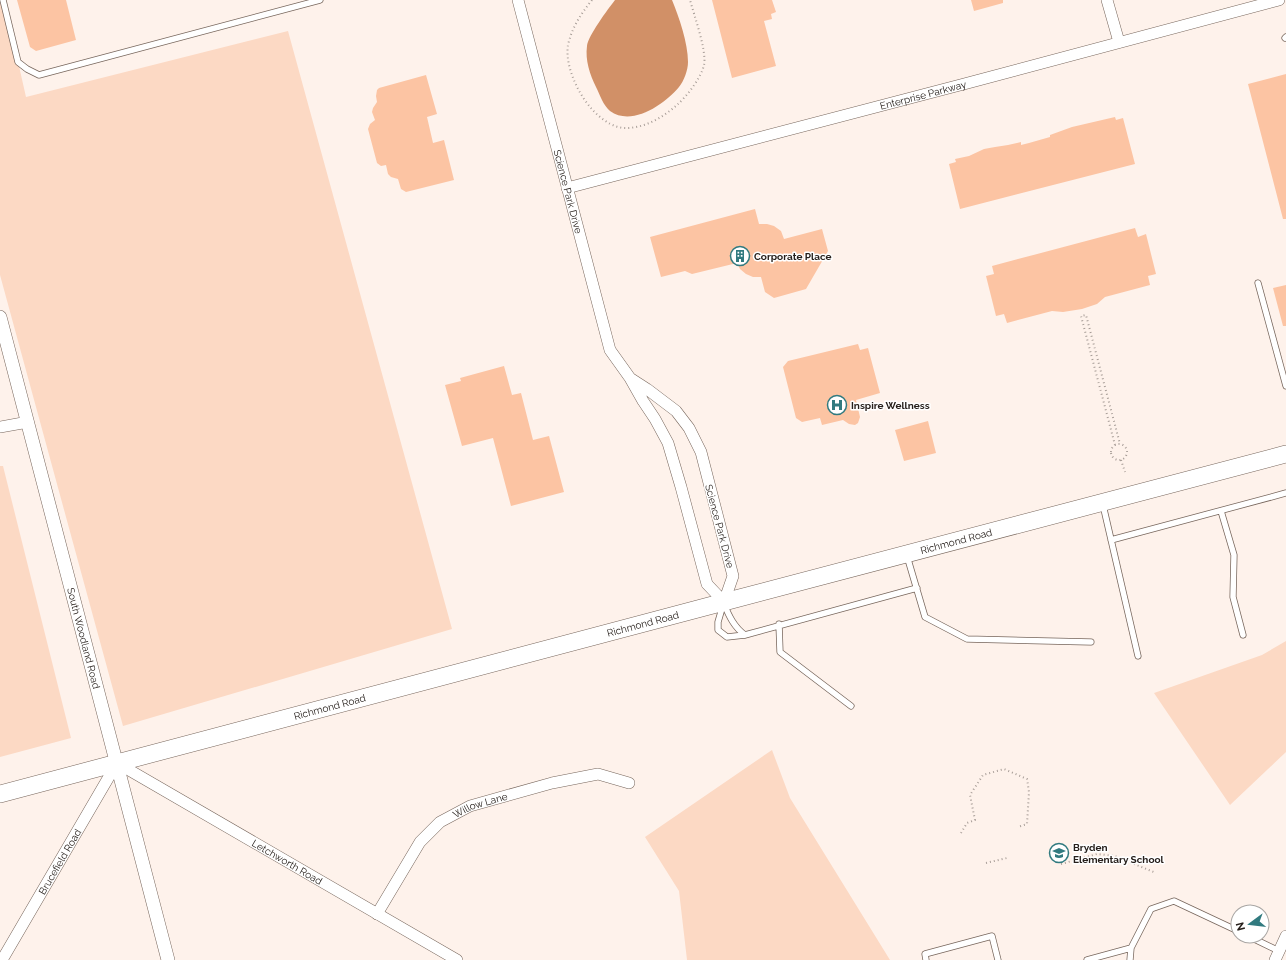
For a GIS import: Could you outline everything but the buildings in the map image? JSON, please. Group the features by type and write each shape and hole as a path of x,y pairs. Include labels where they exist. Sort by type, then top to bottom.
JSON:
{"main road":[{"name":"Richmond Road","path":"0,794 1286,454"}],"street":[{"name":"Science Park Drive","path":"518,0 610,350 630,378 668,443 707,584 724,602 733,576 701,452 689,428 676,411 630,378"},
{"path":"1107,0 1119,42"},
{"name":"Enterprise Parkway","path":"567,188 1279,0"},
{"name":"South Woodland Road","path":"0,317 118,763 168,960"},
{"path":"0,427 28,422"},
{"name":"Letchworth Road","path":"118,763 457,960"},
{"name":"Brucefield Road","path":"2,960 118,763"},
{"name":"Willow Lane","path":"377,914 420,842 440,822 470,806 552,783 598,774 629,783"},
{"path":"1277,955 1286,936"}],"lane":[{"path":"4,0 18,62 27,69 39,75 320,0"},
{"path":"1258,283 1286,386"},
{"path":"1111,540 1286,493"},
{"path":"1102,502 1138,656"},
{"path":"1221,511 1234,555 1233,597 1243,634"},
{"path":"907,554 925,617 967,639 1091,642"},
{"path":"724,602 720,612 718,630 727,637 745,635 779,624 917,588"},
{"path":"724,602 727,612 737,630 745,635"},
{"path":"779,624 780,652 851,706"},
{"path":"1130,960 1131,948 1152,909 1174,901 1230,927"},
{"path":"926,960 925,954 992,936 998,960"},
{"path":"1260,944 1277,955"},
{"path":"1087,960 1131,948"}],"path":[{"path":"592,0 578,18 572,29 568,47 570,71 578,90 599,116 612,125 627,128 657,120 682,100 699,76 704,66 704,55 690,0"},
{"path":"1115,445 1120,444 1125,446 1128,450 1127,456 1121,460 1117,460 1112,457 1112,449 1115,445 1081,316 1086,315 1120,444"},
{"path":"1121,460 1125,472"},
{"path":"961,833 967,823 975,820 970,795 983,775 1004,769 1027,779 1029,792 1027,824 1018,827"},
{"path":"1061,864 1097,854 1115,856 1156,873"},
{"path":"986,863 1007,858"}],"shaded area":[{"path":"0,0 4,0 26,97 288,31 452,629 123,726 0,275"},
{"path":"615,0 672,0 685,39 688,65 681,85 673,94 657,106 638,115 619,115 610,111 605,106 587,62 588,42"},
{"path":"0,466 3,466 71,738 0,757"},
{"path":"1286,641 1286,752 1230,805 1154,693 1262,655"},
{"path":"772,750 790,798 890,960 687,960 679,891 645,837"}],"place":[{"name":"Corporate Place","path":"740,256"},
{"name":"Inspire Wellness","path":"837,405"},
{"name":"Bryden Elementary School","path":"1059,853"}]}
